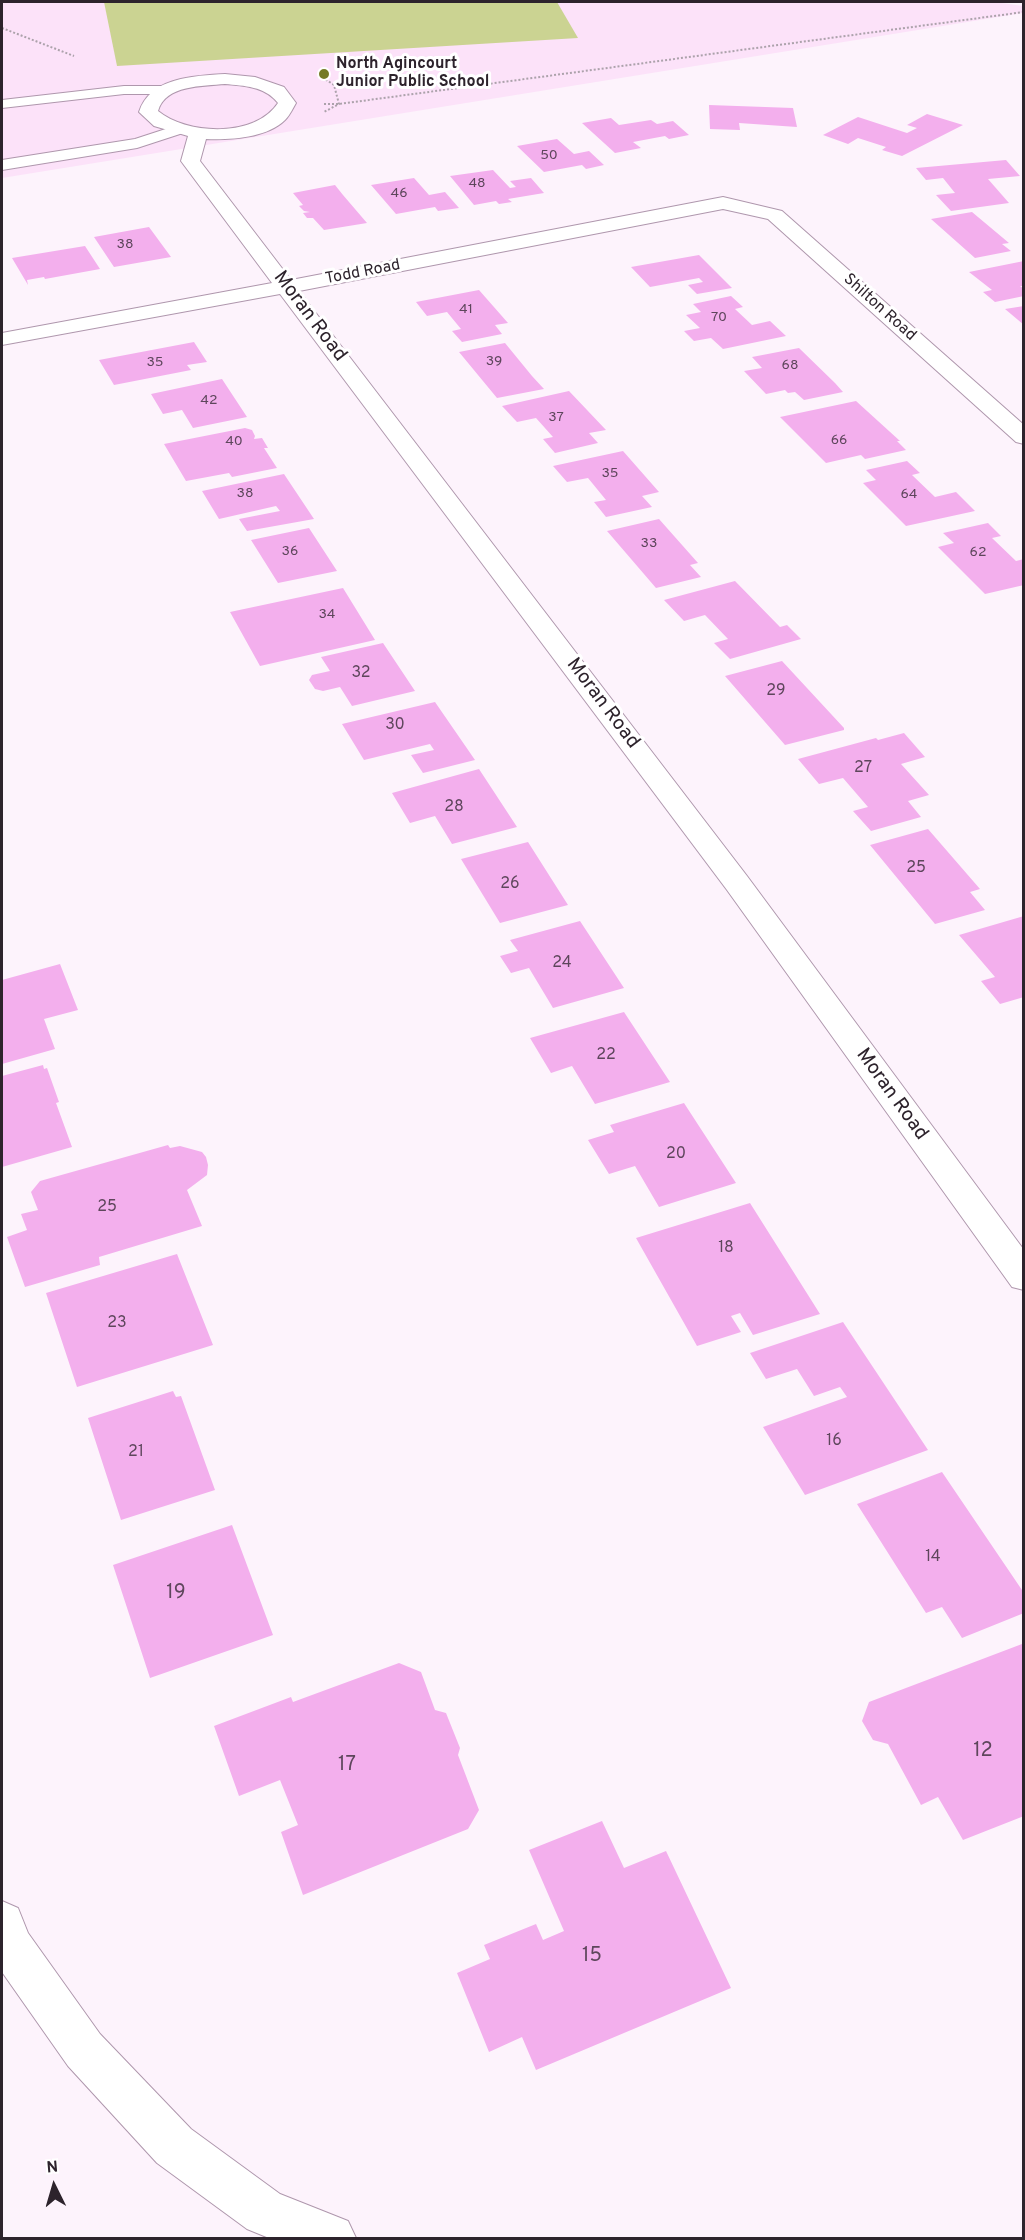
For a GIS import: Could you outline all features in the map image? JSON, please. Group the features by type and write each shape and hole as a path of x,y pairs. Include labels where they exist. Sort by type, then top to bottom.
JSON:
{"street":[{"path":"225,79 255,82 278,91 287,103 284,111 276,119 261,126 231,132 198,133 178,130 164,126 148,112 149,105 155,97 165,90 192,82 225,79"},
{"name":"Moran Road","path":"198,133 190,161 736,883 1023,1277"},
{"name":"Todd Road","path":"2,339 723,203"},
{"name":"Shilton Road","path":"723,203 775,215 1023,437"},
{"path":"2,1923 11,1947 84,2050 174,2146 264,2211 331,2238"}],"lane":[{"path":"2,104 124,90 165,90"},
{"path":"2,165 137,143 178,130"}],"path":[{"path":"287,103 339,104 1023,12"}],"shaded area":[{"name":"North Agincourt Junior Public School","path":"2,2 995,2 1023,6 1023,13 2,178"}],"green space":[{"path":"104,2 557,2 578,38 117,66"}],"building":[{"path":"709,105 793,108 797,127 739,123 740,130 710,129"},
{"path":"927,114 963,125 902,156 882,150 886,147 858,138 848,144 823,135 858,117 907,133 917,128 907,125"},
{"path":"611,118 619,125 651,120 657,124 673,121 689,135 669,139 665,136 633,142 641,148 615,153 582,123"},
{"path":"557,139 574,154 589,151 604,165 586,169 582,165 544,172 517,146"},
{"path":"1006,160 1020,176 988,179 1009,203 951,211 936,195 955,193 943,178 926,180 916,168"},
{"path":"493,170 510,188 516,187 510,181 531,178 544,193 508,199 512,202 499,204 496,201 474,205 450,176"},
{"path":"414,178 429,195 445,192 459,208 438,211 435,207 396,214 371,185"},
{"path":"335,185 367,223 324,230 313,218 307,218 303,213 310,212 304,211 299,206 303,205 293,193"},
{"path":"972,212 1009,243 1002,244 1011,251 975,258 931,219"},
{"path":"149,227 171,257 114,267 94,237"},
{"path":"85,246 100,269 27,280 28,285 12,258"},
{"path":"699,255 732,288 697,294 688,285 703,282 699,278 650,287 631,267"},
{"path":"1024,261 1024,286 1020,286 1024,289 1024,296 995,302 983,292 992,290 969,272"},
{"path":"479,290 508,323 495,325 502,334 462,342 452,331 461,329 447,312 427,316 416,302"},
{"path":"731,296 743,307 735,309 752,325 770,321 786,336 723,349 711,338 694,341 684,331 700,328 686,315 701,312 693,304"},
{"path":"1024,306 1024,325 1005,309"},
{"path":"194,342 207,362 187,365 191,370 114,385 99,360"},
{"path":"505,343 544,389 497,398 459,352"},
{"path":"799,348 843,392 804,400 795,392 788,393 785,390 766,394 744,371 762,368 752,357"},
{"path":"222,379 247,417 193,428 182,410 163,414 151,394"},
{"path":"569,391 606,430 589,433 598,443 555,453 543,439 553,437 536,418 517,422 502,406"},
{"path":"856,401 900,441 897,441 906,450 865,459 861,455 826,463 780,417"},
{"path":"245,428 252,430 254,439 262,438 268,448 264,448 277,468 232,477 229,473 186,481 164,444"},
{"path":"623,451 659,492 642,496 652,507 606,517 594,502 606,500 588,478 567,482 553,466"},
{"path":"907,461 920,473 912,475 935,497 956,492 975,511 906,526 863,483 876,480 866,470"},
{"path":"284,474 314,519 247,531 239,519 280,511 276,506 219,519 202,491"},
{"path":"659,519 698,563 690,565 701,577 656,588 607,531"},
{"path":"988,523 1001,536 992,538 1016,561 1024,559 1024,585 985,594 938,547 954,543 943,533"},
{"path":"309,528 337,571 278,583 251,540"},
{"path":"735,581 780,627 787,625 801,639 730,659 714,643 728,639 705,615 684,621 664,600"},
{"path":"343,588 375,640 260,666 230,612"},
{"path":"383,643 415,691 352,706 340,687 323,691 315,689 309,680 312,675 330,671 321,657"},
{"path":"782,661 844,730 785,745 725,676"},
{"path":"435,702 475,760 423,773 411,755 434,750 430,744 364,760 342,724"},
{"path":"904,733 925,757 901,764 929,795 908,801 921,817 871,831 853,811 868,807 843,778 819,784 798,759 876,738 878,740"},
{"path":"479,769 517,827 452,844 435,816 410,823 392,793"},
{"path":"928,829 980,889 970,892 985,910 935,924 870,845"},
{"path":"528,842 568,905 500,923 461,859"},
{"path":"1024,916 1024,997 1000,1004 981,981 995,977 959,935"},
{"path":"580,921 624,988 553,1008 529,968 511,973 500,956 518,951 510,940"},
{"path":"60,964 78,1010 44,1019 55,1049 2,1064 2,980"},
{"path":"624,1012 670,1082 595,1104 572,1066 551,1073 530,1038"},
{"path":"43,1065 44,1069 47,1068 59,1102 56,1103 72,1147 2,1167 2,1076"},
{"path":"684,1103 736,1183 659,1207 635,1166 609,1174 588,1140 614,1132 610,1125"},
{"path":"168,1145 170,1148 180,1146 202,1152 206,1157 207,1175 187,1190 202,1226 99,1257 100,1265 25,1287 7,1237 27,1230 21,1214 38,1210 31,1192 40,1181"},
{"path":"750,1203 820,1314 753,1335 740,1313 731,1316 741,1332 697,1346 636,1238"},
{"path":"177,1254 213,1345 77,1387 46,1293"},
{"path":"843,1322 928,1450 805,1495 763,1427 847,1397 840,1387 814,1396 797,1369 766,1379 750,1353"},
{"path":"173,1391 176,1397 181,1396 215,1490 121,1520 88,1418"},
{"path":"942,1472 1024,1593 1024,1613 962,1638 942,1607 926,1613 857,1504"},
{"path":"232,1525 273,1635 150,1678 113,1565"},
{"path":"1024,1645 1024,1816 963,1840 938,1797 921,1805 888,1744 873,1740 862,1721 869,1702"},
{"path":"399,1663 421,1672 435,1710 446,1713 460,1748 458,1755 479,1810 468,1829 303,1895 281,1832 298,1825 280,1780 239,1796 214,1726 291,1697 293,1702"},
{"path":"602,1821 624,1868 666,1851 731,1988 536,2070 522,2037 489,2052 457,1973 490,1959 484,1945 536,1924 543,1940 564,1931 529,1850"}],"place":[{"name":"North Agincourt Junior Public School","path":"324,74"}]}
